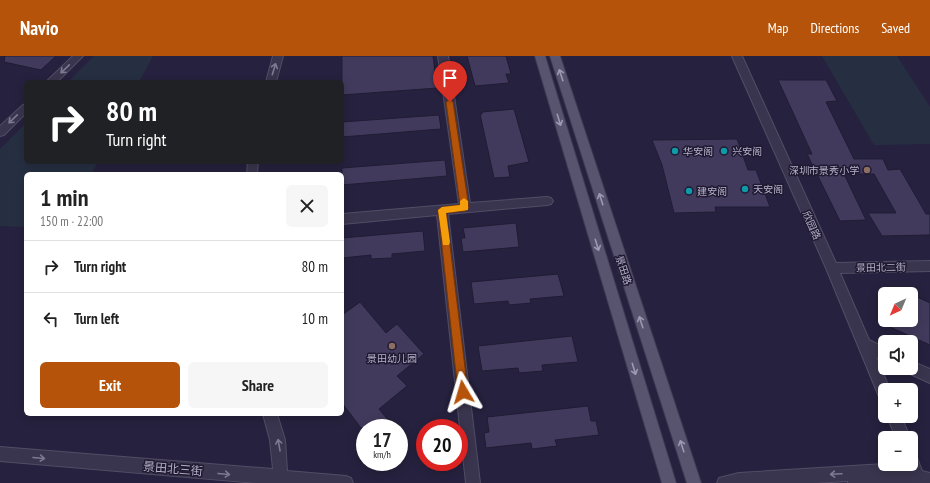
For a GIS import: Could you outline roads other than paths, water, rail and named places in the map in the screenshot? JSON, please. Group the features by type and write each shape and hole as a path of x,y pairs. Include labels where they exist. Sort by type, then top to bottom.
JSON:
{"main road":[{"name":"景田路","path":"540,56 669,483"},
{"name":"景田路","path":"555,56 694,483"}],"street":[{"path":"53,80 78,56"},
{"path":"271,80 278,56"},
{"path":"443,56 465,208"},
{"name":"欣园路","path":"737,56 832,268 881,383"},
{"path":"0,132 24,109"},
{"path":"344,219 547,201"},
{"path":"442,210 473,483"},
{"name":"景田北二街","path":"832,268 930,266"},
{"path":"865,345 878,352"},
{"path":"918,370 930,376"},
{"path":"271,416 280,447 279,480"},
{"name":"景田北三街","path":"0,454 279,480 346,483"},
{"path":"724,483 739,480 882,471 899,472 923,478"},
{"path":"855,483 902,481 923,478"}],"place":[{"name":"华安阁","path":"675,151"},
{"name":"兴安阁","path":"724,151"},
{"name":"深圳市景秀小学","path":"867,170"},
{"name":"天安阁","path":"745,189"},
{"name":"建安阁","path":"689,191"},
{"name":"景田幼儿园","path":"392,346"}]}
